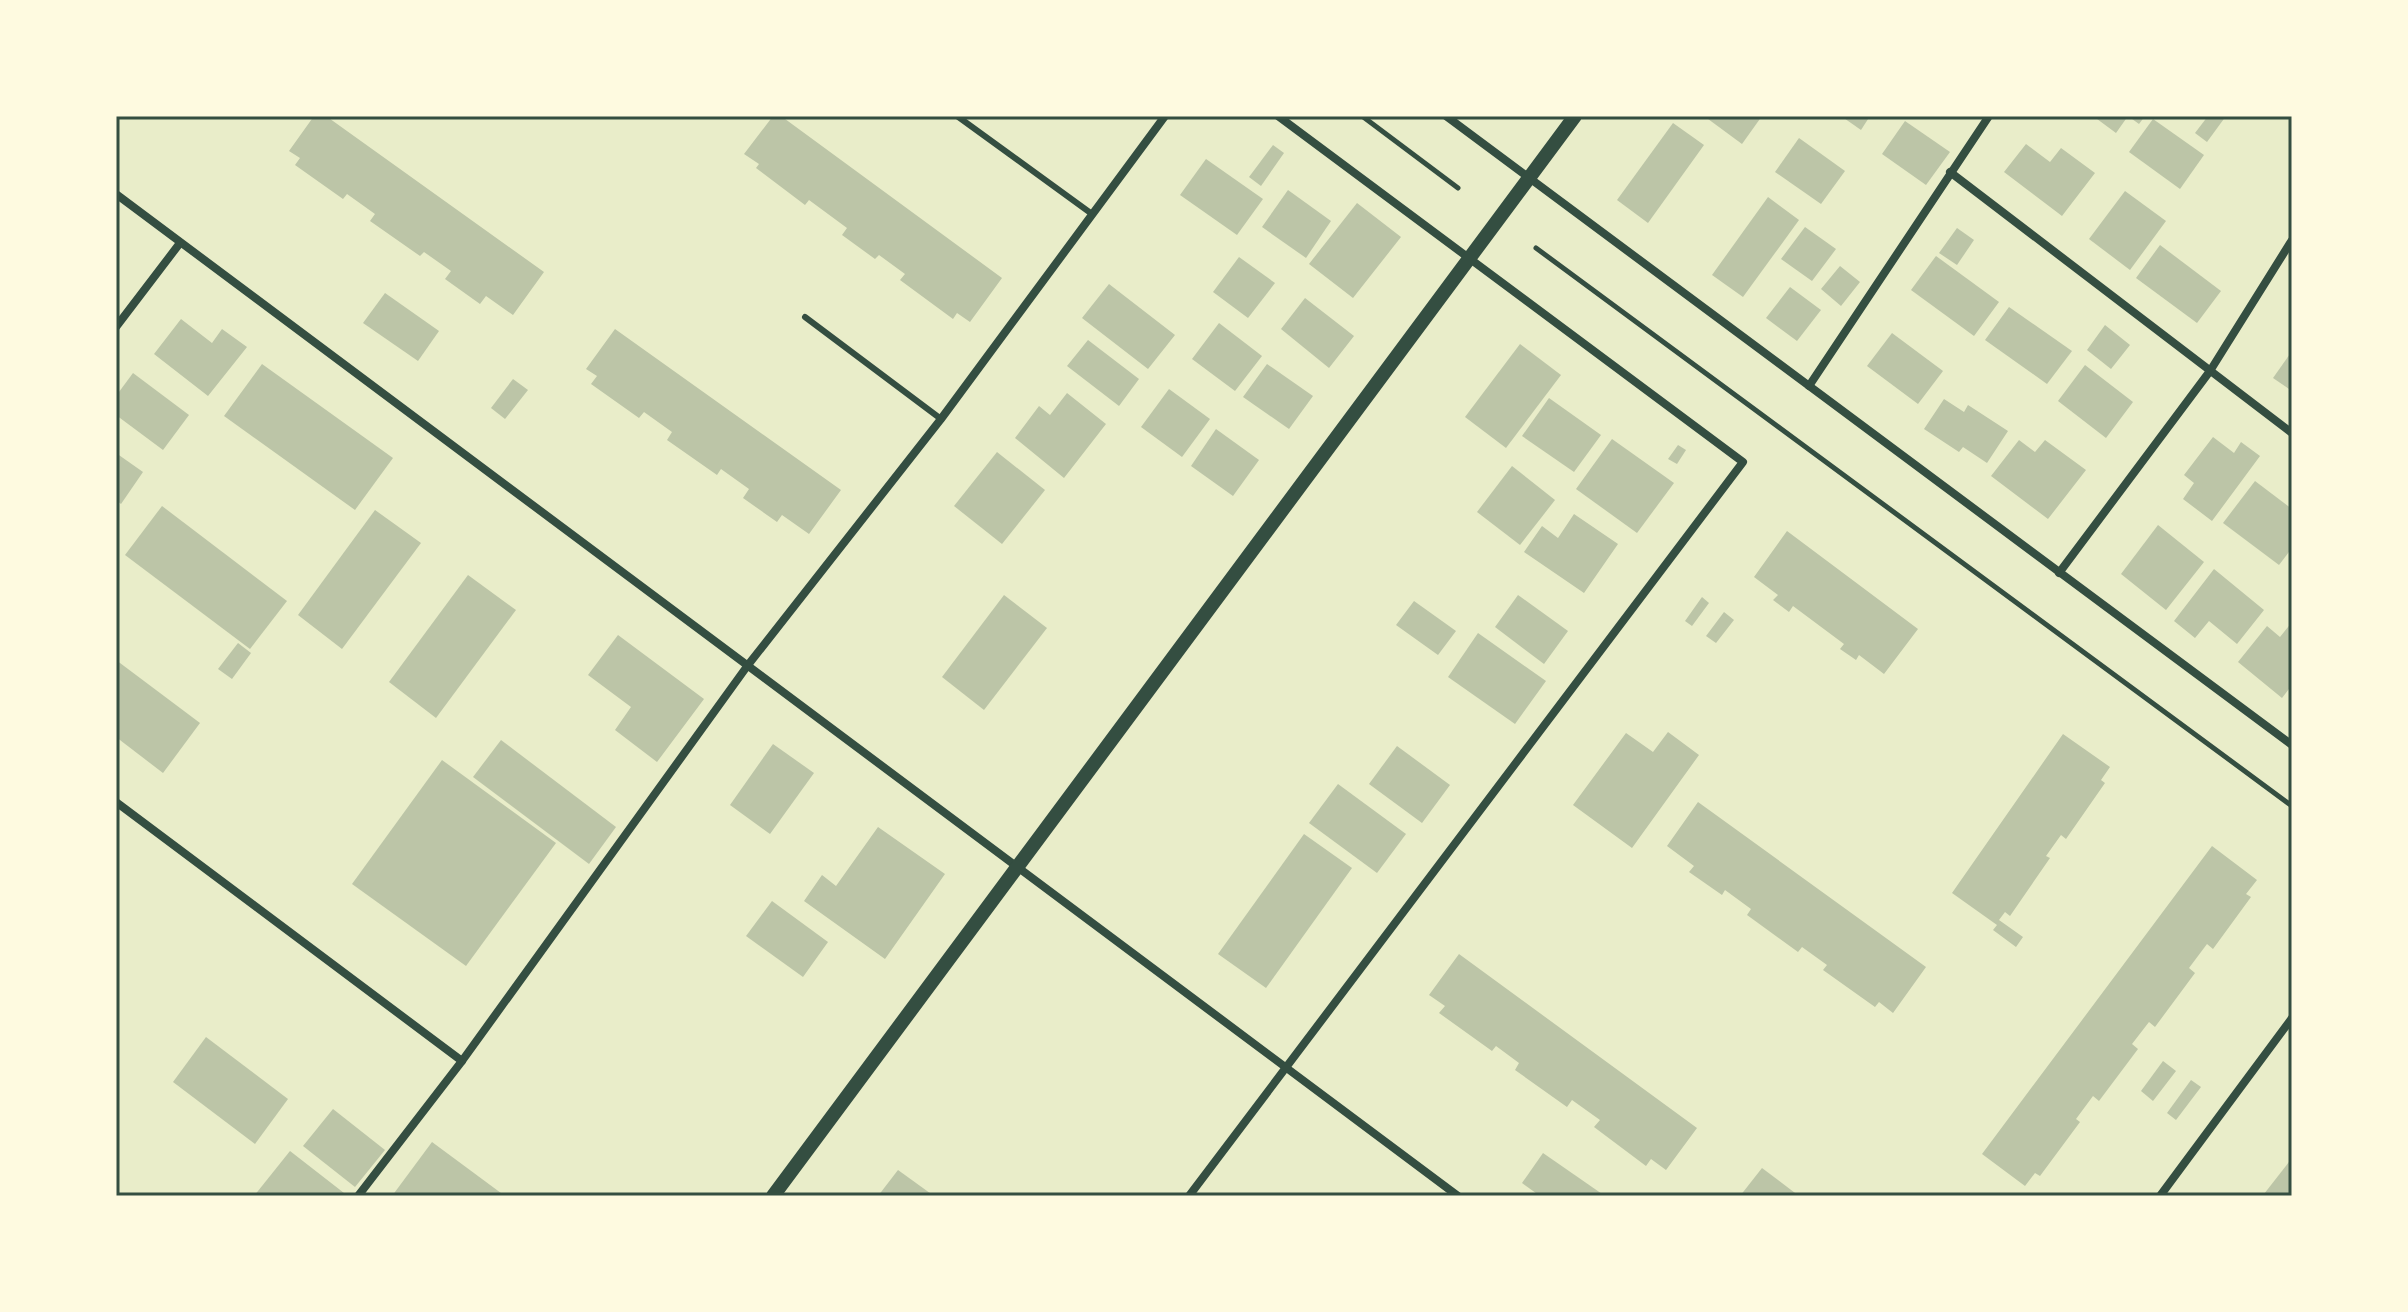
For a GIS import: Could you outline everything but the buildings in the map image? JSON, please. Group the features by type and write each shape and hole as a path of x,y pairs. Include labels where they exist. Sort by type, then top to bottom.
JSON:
{"street":[{"path":"358,1196 462,1061 748,665 941,419 1165,116"},
{"path":"1189,1196 1743,462 1278,116"},
{"path":"1446,116 2292,745"},
{"path":"773,1196 1575,116"},
{"path":"1809,386 1989,116"},
{"path":"1950,172 2292,433"},
{"path":"116,194 1458,1196"},
{"path":"2059,573 2210,371 2292,240"},
{"path":"116,327 180,243"},
{"path":"116,802 462,1061"},
{"path":"2160,1196 2292,1018"}],"lane":[{"path":"957,116 1092,214"},
{"path":"805,317 941,419"}],"path":[{"path":"1362,116 1458,188"},
{"path":"1536,248 2292,806"}]}
